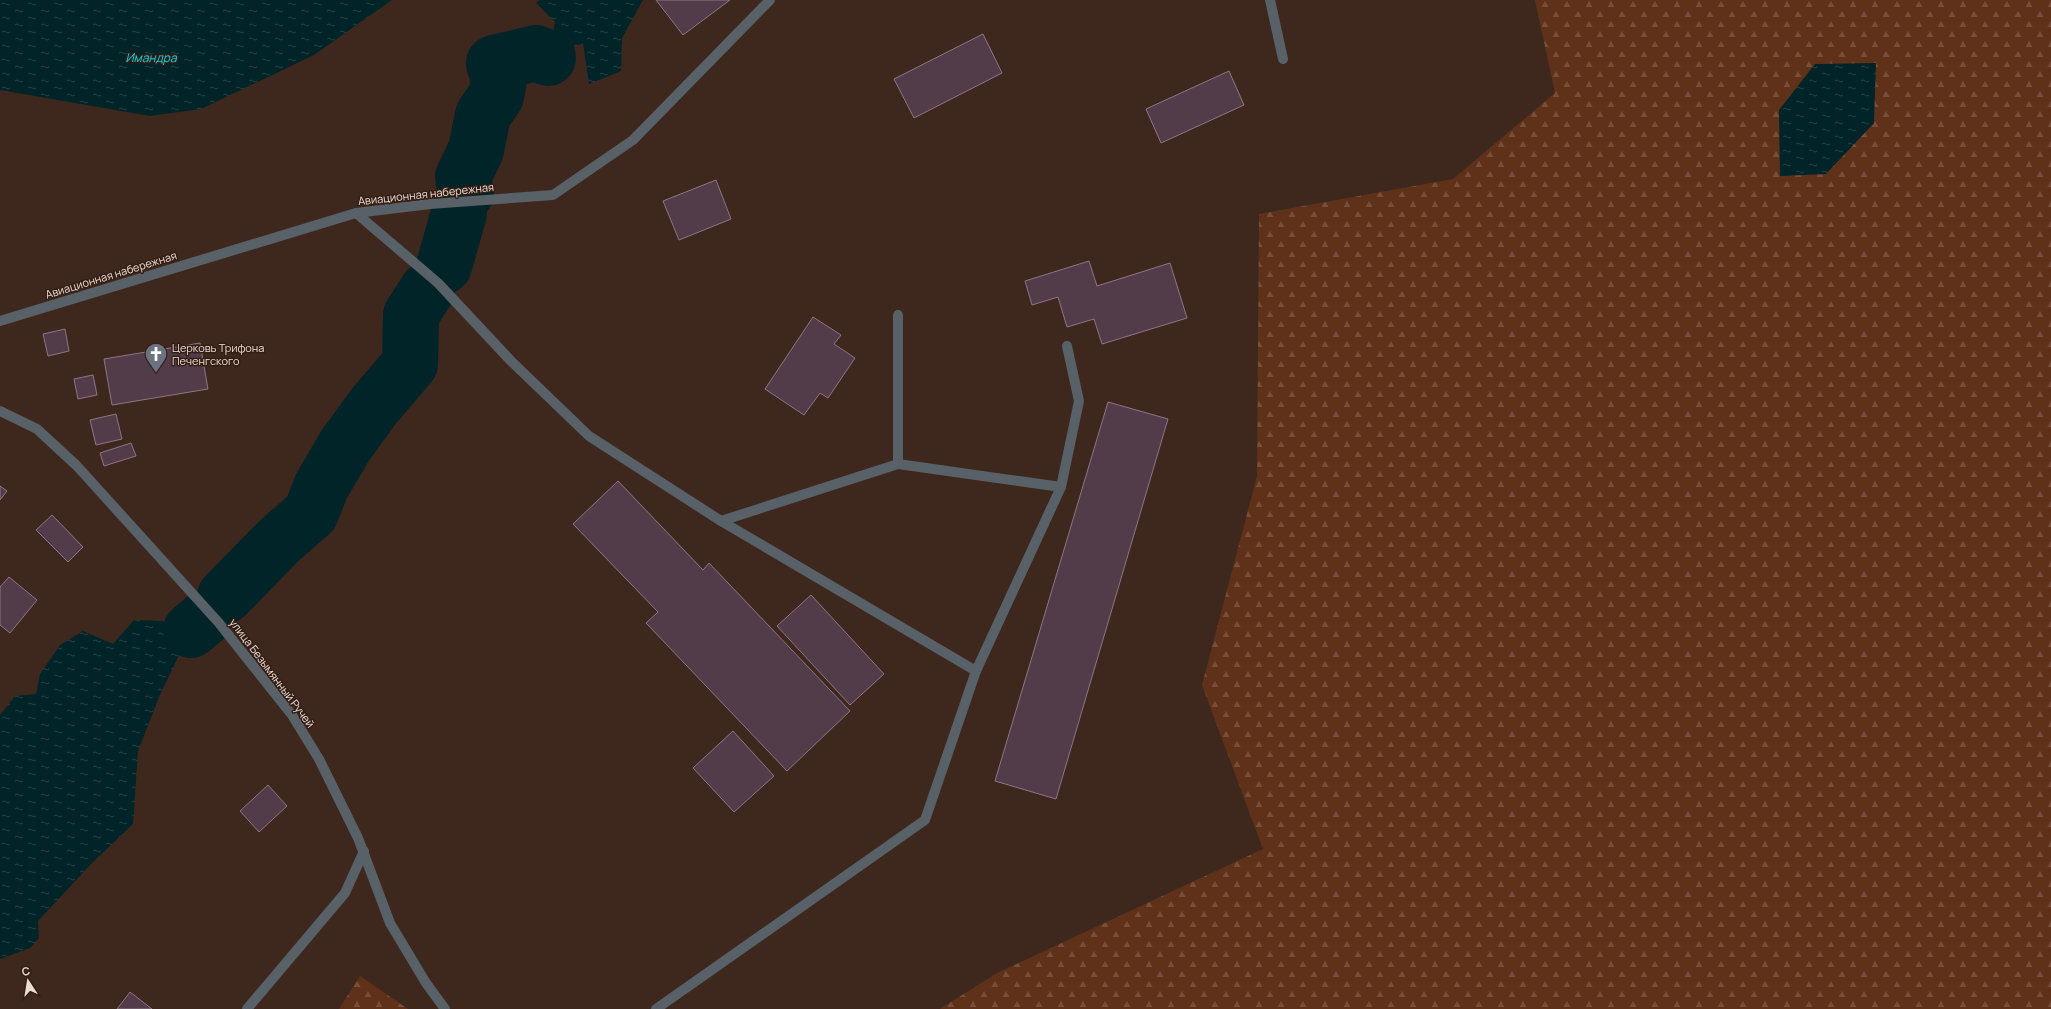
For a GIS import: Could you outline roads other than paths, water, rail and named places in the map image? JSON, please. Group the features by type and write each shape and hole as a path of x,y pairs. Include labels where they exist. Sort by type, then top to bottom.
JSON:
{"street":[{"name":"Авиационная набережная","path":"0,320 356,213 430,204 553,195 633,140 770,0"},
{"path":"1270,0 1283,59"},
{"path":"356,213 438,283 511,361 589,436 721,522 976,671"},
{"path":"898,315 898,464"},
{"path":"656,1009 925,820 976,671 1061,487 1079,401 1067,346"},
{"name":"улица Безымянный Ручей","path":"0,411 37,429 77,466 219,623 292,715 319,759 364,851 390,923 426,983 445,1009"},
{"path":"721,522 898,464 1061,487"},
{"path":"247,1009 345,894 364,851"}],"water":[{"name":"Имандра","path":"0,0 392,0 314,55 201,109 150,116 0,90"},
{"path":"540,0 643,0 622,38 621,71 589,84 583,43 548,58 555,22 536,3"},
{"path":"1876,63 1874,123 1826,174 1780,176 1779,110 1815,64"},
{"path":"134,620 164,621 191,630 159,697 138,751 133,824 91,864 38,921 39,938 30,948 0,959 0,715 15,696 36,694 40,674 60,645 83,631 113,644"}],"waterway":[{"path":"466,193 463,177 476,150 483,115 496,96 499,80 494,63 536,53 548,58"},
{"path":"444,266 459,213"},
{"path":"225,596 280,540 311,513 321,487 345,446 374,406 410,364 411,315 427,290"},
{"path":"191,630 204,619"}],"place":[{"name":"Церковь Трифона Печенгского","path":"156,374"}]}
